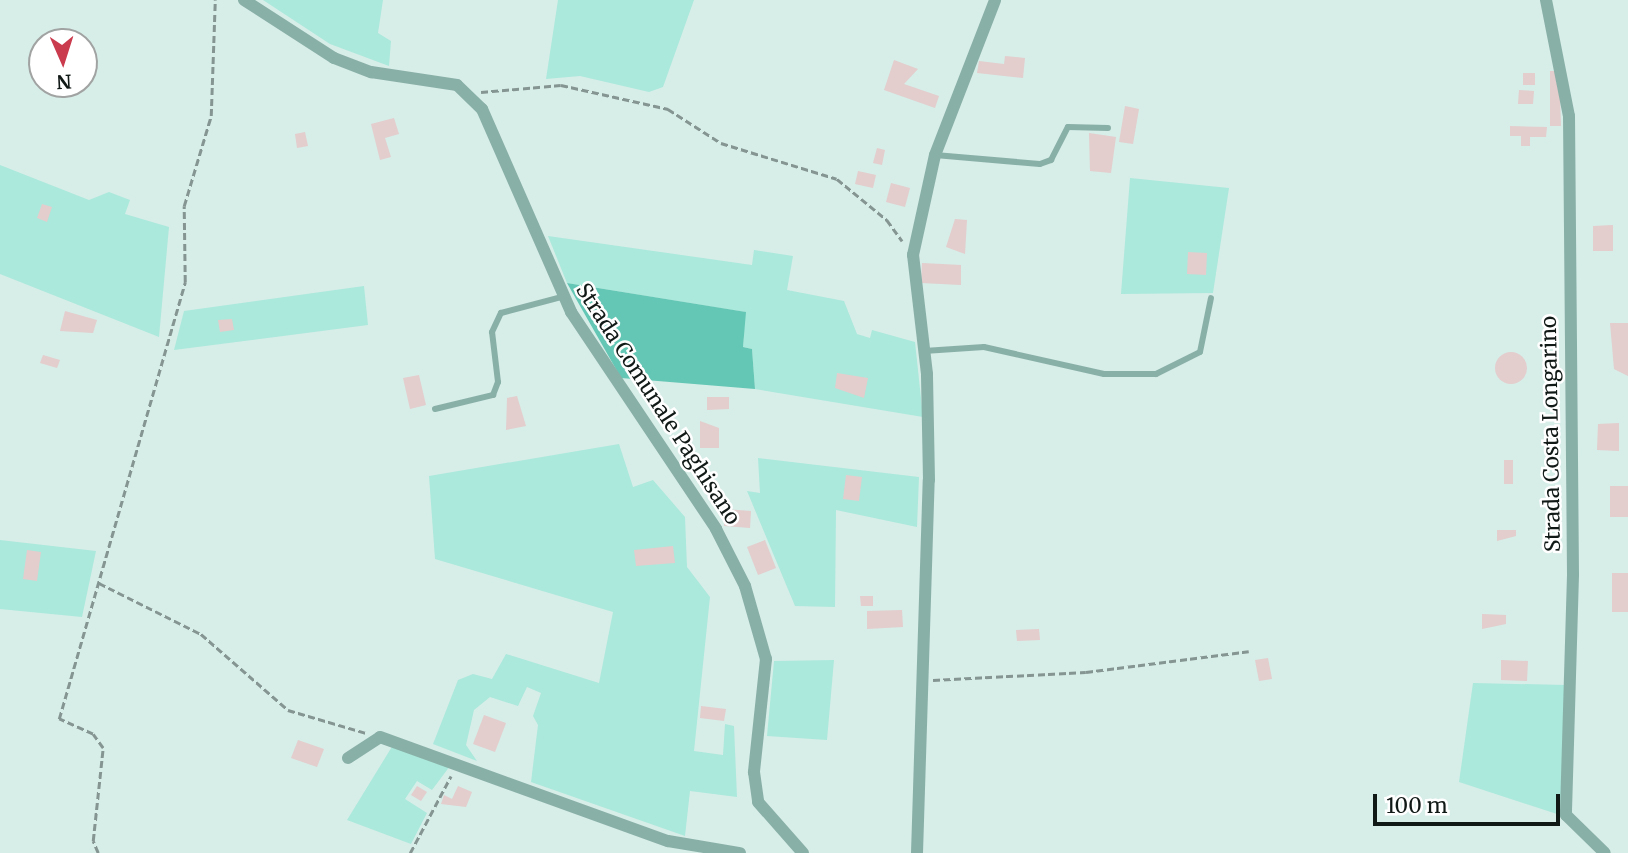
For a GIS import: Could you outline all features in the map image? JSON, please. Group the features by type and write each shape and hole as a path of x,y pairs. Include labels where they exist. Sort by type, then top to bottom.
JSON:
{"street":[{"path":"244,0 334,58 469,93"},
{"path":"917,853 926,681 924,351 913,256 935,155 995,0"},
{"name":"Strada Costa Longarino","path":"1546,0 1569,116 1573,575 1566,815 1605,853"},
{"name":"Strada Comunale Paghisano","path":"469,93 497,137 565,296 716,529 745,586 766,659 754,772 758,802 803,853"},
{"path":"348,758 380,737 668,841 740,853"}],"lane":[{"path":"935,155 1040,164 1051,160 1068,127 1108,128"},
{"path":"435,409 493,395 498,382 492,332 501,313 565,296"},
{"path":"924,351 991,348 1104,374 1156,374 1200,352 1211,298"}],"path":[{"path":"98,853 93,841 103,748 93,734 59,719 185,282 184,205 211,116 215,0"},
{"path":"469,93 561,85 668,109 721,143 838,179 887,220 913,256"},
{"path":"99,583 201,634 288,710 380,737"},
{"path":"926,681 1086,672 1249,651"},
{"path":"410,853 456,763"}],"shaded area":[{"path":"263,0 383,0 378,33 391,41 389,66 330,44"},
{"path":"558,0 694,0 663,87 649,92 580,76 546,79"},
{"path":"0,165 89,200 109,192 130,200 125,214 169,227 159,337 0,274"},
{"path":"1130,178 1229,188 1213,293 1121,294"},
{"path":"548,236 752,265 754,250 793,256 787,290 844,301 857,334 870,338 872,330 915,342 923,417 755,389 752,349 743,347 745,312 567,283"},
{"path":"567,283 746,312 743,347 752,349 755,389 621,378"},
{"path":"364,286 368,325 174,350 184,311"},
{"path":"619,444 633,487 653,480 685,517 687,567 710,597 694,751 723,755 725,724 734,726 737,797 690,791 685,836 531,782 538,725 533,716 541,693 527,687 518,706 490,697 474,710 466,745 477,761 433,744 458,680 473,674 492,679 506,654 599,683 613,612 435,559 429,476"},
{"path":"758,458 919,477 917,527 836,510 835,607 795,606 747,491 760,493"},
{"path":"0,540 96,551 82,617 0,609"},
{"path":"834,660 827,740 767,736 774,661"},
{"path":"1473,683 1566,685 1560,815 1459,782"},
{"path":"393,745 450,766 432,790 417,781 405,799 427,813 411,844 347,820"}],"building":[{"path":"1005,56 1025,58 1023,78 977,73 979,61 1004,64"},
{"path":"894,60 918,69 904,84 939,96 935,108 884,90"},
{"path":"1550,71 1559,71 1561,126 1550,126"},
{"path":"1523,73 1535,73 1535,85 1523,85"},
{"path":"1519,90 1534,91 1533,104 1518,104"},
{"path":"1125,106 1139,109 1133,144 1119,142"},
{"path":"394,118 399,134 385,138 391,157 380,160 371,124"},
{"path":"1510,126 1547,127 1546,137 1530,137 1530,146 1521,146 1521,136 1510,136"},
{"path":"305,132 308,146 297,148 295,134"},
{"path":"1089,133 1116,137 1111,173 1090,171"},
{"path":"877,148 885,150 882,165 873,163"},
{"path":"858,171 876,175 873,188 855,184"},
{"path":"891,183 910,188 905,207 886,202"},
{"path":"42,204 52,207 47,222 37,218"},
{"path":"955,219 967,220 965,254 946,247"},
{"path":"1613,225 1613,251 1593,251 1593,226"},
{"path":"1188,252 1207,253 1206,275 1187,274"},
{"path":"922,263 961,265 961,285 921,283"},
{"path":"65,311 97,320 93,333 60,331"},
{"path":"232,319 234,330 220,332 218,320"},
{"path":"1610,323 1628,323 1628,376 1614,369"},
{"path":"1511,352 1522,357 1527,368 1522,379 1511,384 1500,379 1495,368 1500,357"},
{"path":"43,355 60,360 57,368 40,363"},
{"path":"837,373 868,378 864,398 835,388"},
{"path":"419,375 426,405 410,409 403,378"},
{"path":"517,396 526,426 506,430 507,398"},
{"path":"707,397 729,397 729,409 707,410"},
{"path":"700,421 719,428 719,448 700,448"},
{"path":"1619,423 1619,451 1597,450 1598,424"},
{"path":"1504,460 1513,460 1513,484 1504,484"},
{"path":"846,475 862,477 859,501 843,499"},
{"path":"1610,486 1628,486 1628,517 1610,517"},
{"path":"725,509 751,511 750,528 724,526"},
{"path":"1497,530 1516,530 1516,536 1497,541"},
{"path":"765,540 776,568 758,575 747,547"},
{"path":"673,546 675,563 636,566 634,550"},
{"path":"27,550 41,552 37,581 23,579"},
{"path":"1612,573 1628,573 1628,612 1612,612"},
{"path":"860,596 873,596 873,606 861,606"},
{"path":"902,610 903,627 867,629 867,611"},
{"path":"1482,614 1506,615 1506,624 1482,629"},
{"path":"1039,629 1040,640 1017,641 1016,630"},
{"path":"1268,658 1272,679 1259,681 1255,660"},
{"path":"1501,660 1528,661 1527,681 1501,680"},
{"path":"701,706 726,709 724,721 700,718"},
{"path":"484,715 506,723 495,752 473,744"},
{"path":"298,740 324,749 317,767 291,758"},
{"path":"417,786 427,792 421,801 411,795"},
{"path":"458,786 472,792 466,807 441,804 444,795 452,799"}]}
